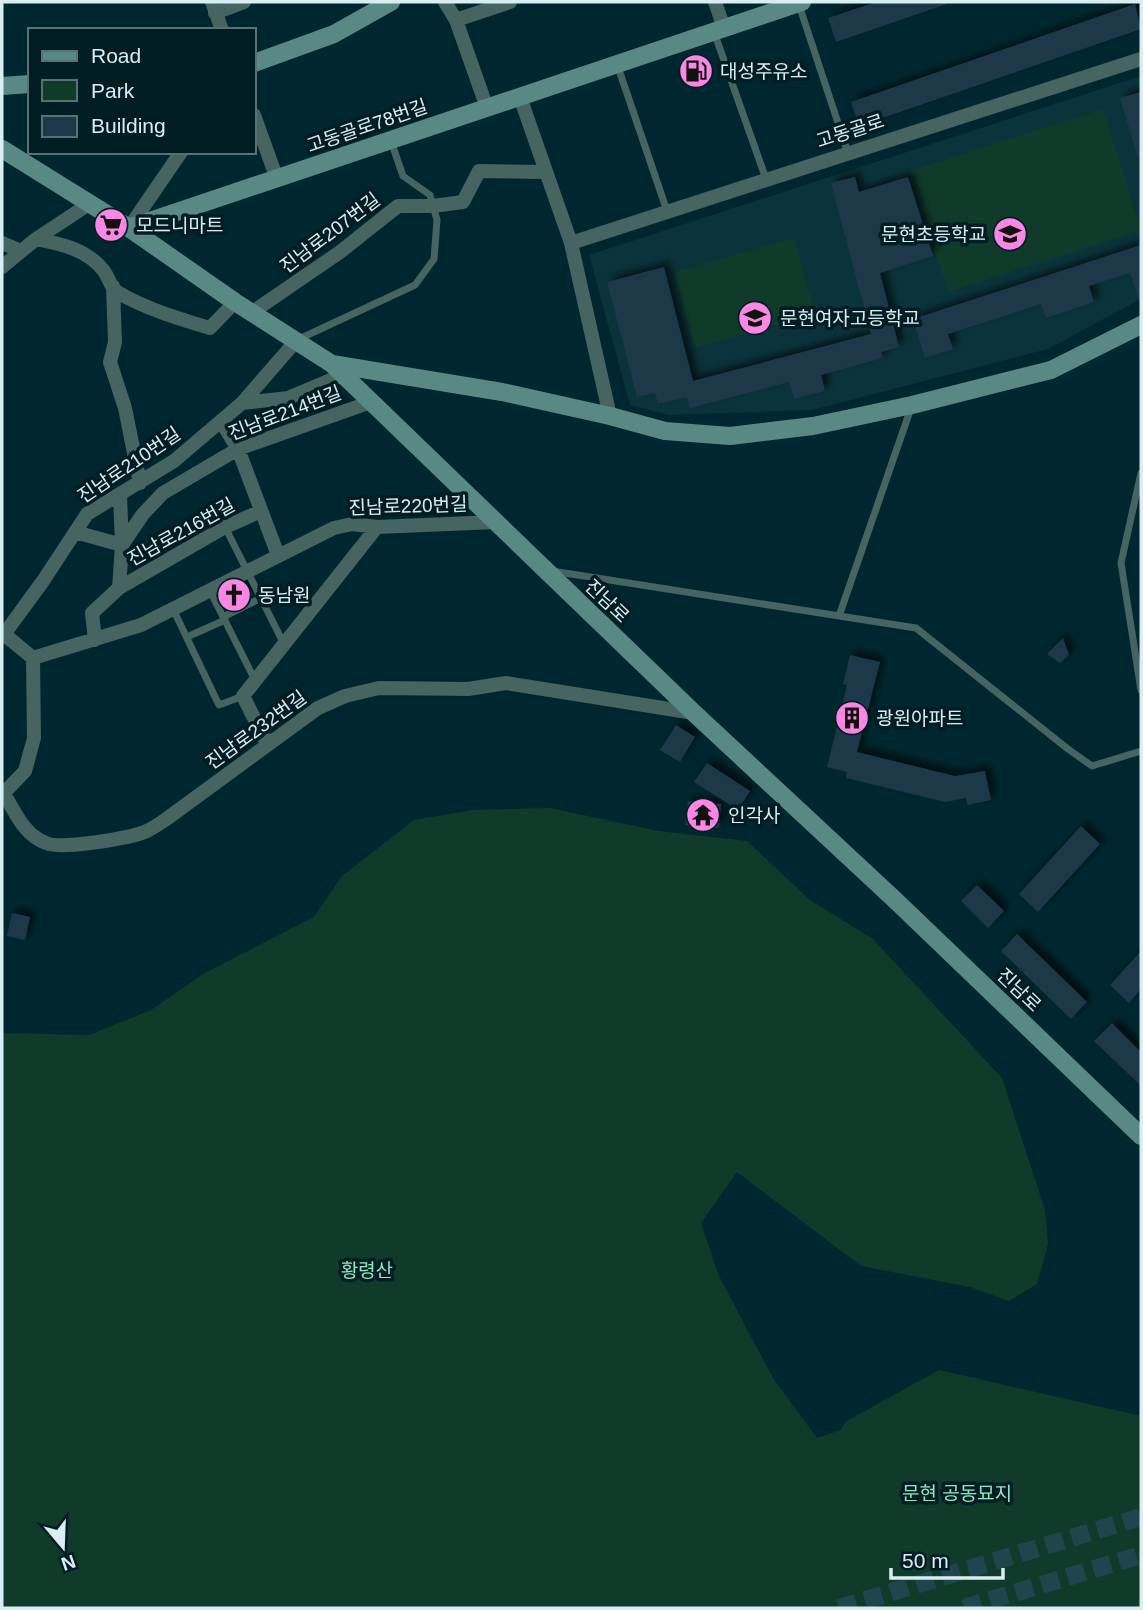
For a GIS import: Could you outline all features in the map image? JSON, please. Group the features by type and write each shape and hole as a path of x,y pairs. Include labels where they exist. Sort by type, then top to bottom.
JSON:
{"street":[{"path":"221,28 213,7 244,2"},
{"path":"256,62 334,34 391,2"},
{"path":"445,2 456,20 487,108"},
{"path":"456,20 510,2"},
{"path":"715,2 719,30"},
{"name":"고동골로78번길","path":"129,228 800,2"},
{"name":"고동골로","path":"571,243 1141,59"},
{"path":"2,86 28,84"},
{"path":"520,97 571,243 610,416"},
{"path":"256,121 276,178"},
{"name":"진남로","path":"2,149 129,228 338,370 694,713 894,899 1141,1136"},
{"path":"129,228 180,154"},
{"name":"진남로207번길","path":"251,313 340,252 398,206 433,206 463,202 479,171 546,172"},
{"path":"2,267 36,239 89,204"},
{"path":"36,239 64,244 86,254 103,270 116,292 175,318 210,328 235,302"},
{"path":"2,243 21,251"},
{"path":"113,286 115,342 110,362 125,408 140,483"},
{"path":"242,403 288,398 338,370 502,393 610,416 665,432 730,436 813,426 912,405 1052,370 1141,325"},
{"name":"진남로210번길","path":"3,636 87,514 174,461 242,403 296,341"},
{"name":"진남로214번길","path":"122,545 143,514 163,493 238,449 371,402"},
{"path":"221,421 238,449 278,555"},
{"path":"119,588 122,545 120,495"},
{"name":"진남로216번길","path":"95,640 92,613 119,588 225,527 261,511"},
{"name":"진남로220번길","path":"33,657 141,625 334,528 352,524 377,527 496,522"},
{"path":"267,744 243,696 377,527"},
{"path":"75,532 122,545"},
{"path":"3,636 33,657 34,738 25,771 3,792"},
{"name":"진남로232번길","path":"3,792 15,817 46,844 62,846 129,837 165,820 318,708 345,696 379,688 468,689 506,682 694,713"}],"lane":[{"name":"고동골로78번길","path":"800,2 849,153"},
{"path":"719,30 766,180"},
{"path":"617,64 668,212"},
{"path":"296,341 415,285 434,259 437,220 430,195 402,176 390,140"},
{"path":"839,616 912,405"},
{"path":"1141,473 1121,563 1141,690"},
{"path":"225,527 284,645"},
{"path":"545,570 916,628 1092,766 1141,751"},
{"path":"210,590 255,681"},
{"path":"187,638 261,598"},
{"path":"173,609 219,705 243,696"}],"shaded area":[{"path":"1141,76 1141,299 1048,349 812,410 669,415 630,405 589,255"}],"green space":[{"path":"1103,109 1141,230 948,292 910,171"},
{"path":"794,238 815,314 695,348 674,272"},
{"name":"황령산","path":"550,808 658,831 747,841 810,900 873,939 1002,1078 1045,1210 1048,1244 1037,1284 1009,1301 970,1287 861,1266 737,1172 701,1223 719,1276 773,1378 817,1438 841,1430 845,1422 939,1370 1141,1416 1141,1608 2,1608 2,1033 89,1035 151,1010 203,974 314,917 342,876 414,820 473,810"}],"building":[{"path":"876,2 947,4 836,42 828,18"},
{"path":"1135,4 1141,29 859,126 851,102"},
{"path":"1141,92 1141,158 1138,158 1120,98"},
{"path":"855,177 859,192 908,177 933,256 880,273 899,347 881,352 883,358 821,375 825,391 794,399 789,382 690,408 687,397 658,404 655,393 637,397 607,282 664,267 693,381 871,334 831,183"},
{"path":"1141,245 1141,299 1139,300 1130,273 1089,286 1094,302 1046,318 1041,304 948,334 953,349 925,358 913,319"},
{"path":"246,583 253,595 226,609 220,596"},
{"path":"1063,638 1069,655 1060,663 1047,654"},
{"name":"광원아파트","path":"850,655 880,662 857,752 955,776 985,771 991,800 967,805 966,798 945,802 846,778 847,772 827,767 847,685 843,684"},
{"path":"676,725 695,737 680,762 660,750"},
{"path":"707,763 750,791 738,810 694,782"},
{"name":"인각사","path":"688,801 721,804 719,828 685,825"},
{"path":"1081,826 1100,844 1038,912 1019,894"},
{"path":"977,885 1004,911 988,928 961,901"},
{"path":"12,913 30,917 25,940 7,936"},
{"path":"1017,934 1087,1002 1071,1019 1001,951"},
{"path":"1141,951 1141,989 1129,1003 1110,985"},
{"path":"1112,1023 1141,1052 1141,1086 1094,1041"}],"tunnel":[{"path":"839,1608 1141,1517"},
{"path":"964,1608 1141,1555"}],"place":[{"name":"대성주유소","path":"696,71"},
{"name":"모드니마트","path":"111,225"},
{"name":"문현초등학교","path":"1010,234"},
{"name":"문현여자고등학교","path":"755,318"},
{"name":"동남원","path":"234,595"},
{"name":"광원아파트","path":"852,718"},
{"name":"인각사","path":"703,815"}],"park label":[{"name":"문현 공동묘지","path":"957,1493"}]}
